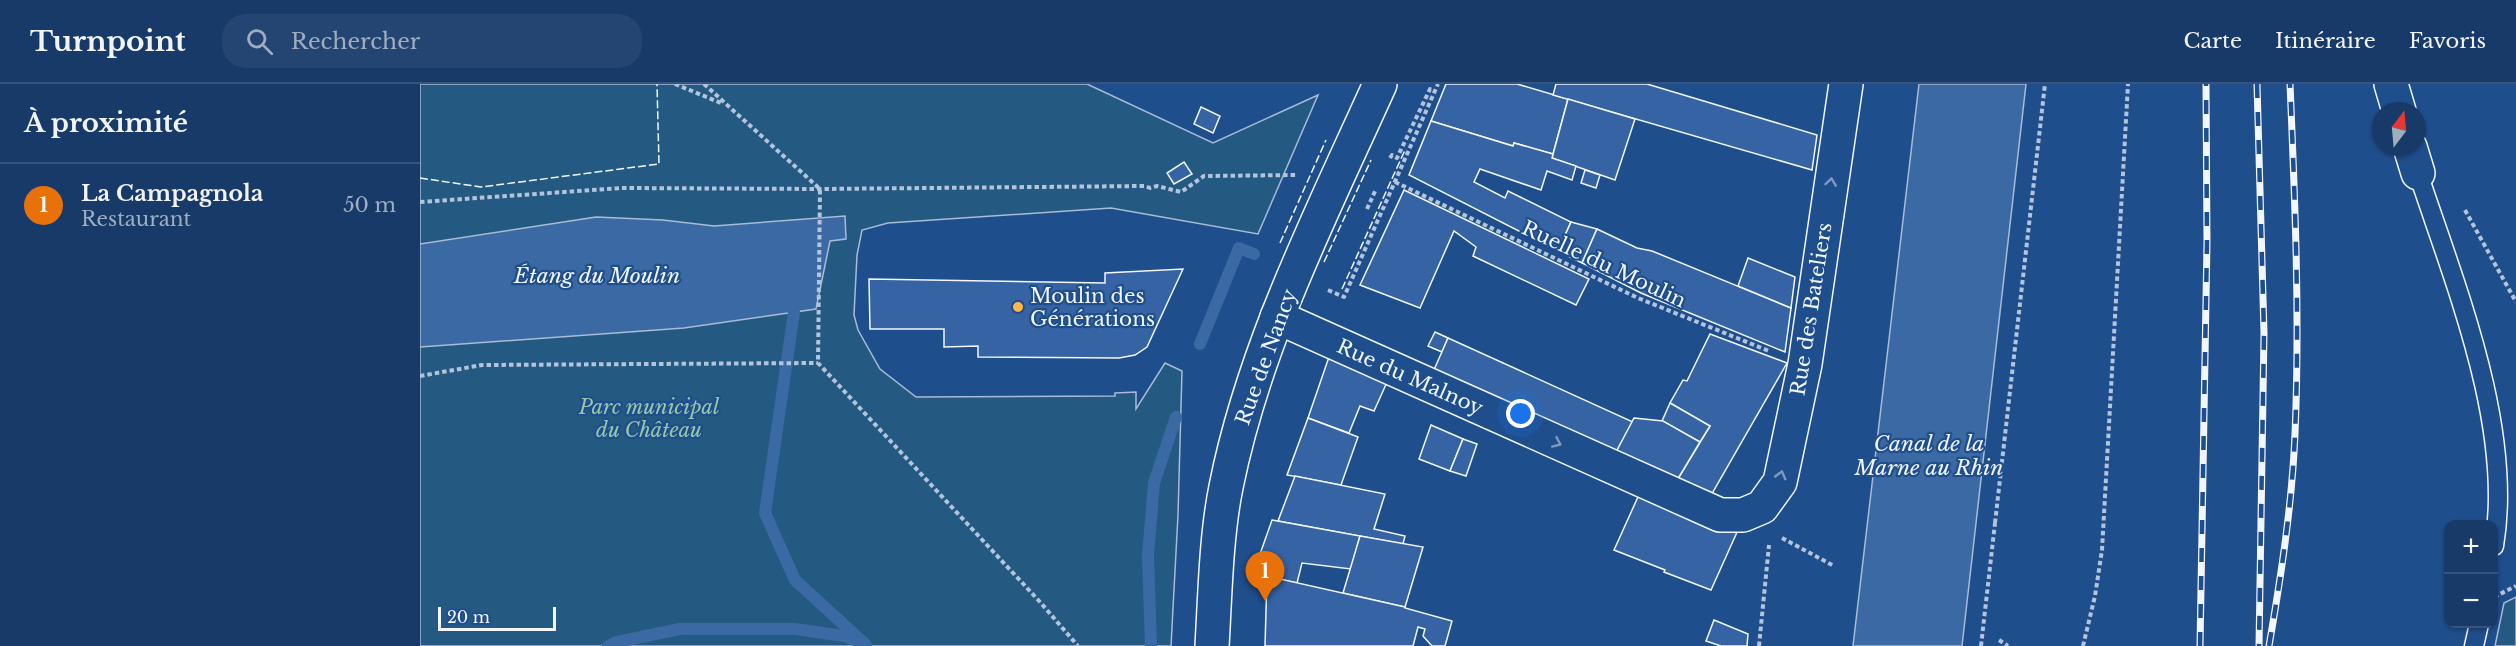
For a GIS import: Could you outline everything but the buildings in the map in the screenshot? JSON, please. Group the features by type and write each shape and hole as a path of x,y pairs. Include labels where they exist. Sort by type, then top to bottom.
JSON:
{"street":[{"name":"Rue de Nancy","path":"1212,646 1225,489 1245,405 1277,317 1380,84"},
{"name":"Rue des Bateliers","path":"1743,515 1762,507 1780,482 1804,364 1846,84"},
{"path":"2391,84 2396,102"},
{"name":"Rue du Malnoy","path":"1277,317 1720,515 1743,515"}],"lane":[{"path":"2414,160 2471,332 2495,443 2498,521"},
{"path":"2474,646 2478,628"}],"path":[{"path":"675,84 729,105 820,189 818,363 1040,602 1077,646"},
{"path":"704,84 725,105"},
{"path":"1330,291 1344,297 1438,84"},
{"path":"1981,646 2045,84"},
{"path":"2083,646 2095,596 2102,550 2128,84"},
{"path":"1392,155 1397,158 1430,90 1434,92"},
{"path":"420,202 622,188 1144,186 1150,188 1157,186 1181,192 1204,176 1299,175"},
{"name":"Ruelle du Moulin","path":"1395,182 1638,298 1804,364"},
{"path":"2464,209 2516,302"},
{"path":"420,376 482,365 818,363"},
{"path":"1779,537 1834,566"},
{"path":"1759,646 1769,543"},
{"path":"2498,595 2516,586"},
{"path":"1999,640 2008,646"}],"green space":[{"name":"Parc municipal du Château","path":"420,84 1087,84 1213,143 1318,95 1258,234 1111,208 888,223 862,230 857,255 854,315 858,330 880,369 916,397 1115,396 1115,393 1136,392 1136,409 1165,363 1182,371 1171,646 420,646"},
{"path":"2516,597 2516,646 2495,646 2504,603"}],"water":[{"name":"Canal de la Marne au Rhin","path":"1919,84 2026,84 1962,646 1853,646"},
{"name":"Étang du Moulin","path":"845,216 846,239 830,241 816,309 684,328 420,347 420,244 596,217 663,220 714,226"}],"waterway":[{"path":"1200,344 1239,248 1254,254"},
{"path":"794,312 765,513 795,580 866,645"},
{"path":"1151,646 1148,555 1154,483 1176,417"},
{"path":"608,646 617,642 680,629 795,629 844,636 858,641"}],"railway":[{"path":"2200,646 2207,242 2206,84"},
{"path":"2257,84 2264,333 2259,646"},
{"path":"2269,646 2285,540 2295,434 2297,303 2290,84"}],"fence":[{"path":"420,178 481,187 659,164 657,84"},
{"path":"1280,243 1326,140"},
{"path":"1342,289 1405,150"},
{"path":"1324,262 1371,160"}],"place":[{"name":"Moulin des Générations","path":"1018,307"},
{"name":"La Campagnola","path":"1265,601"}]}
